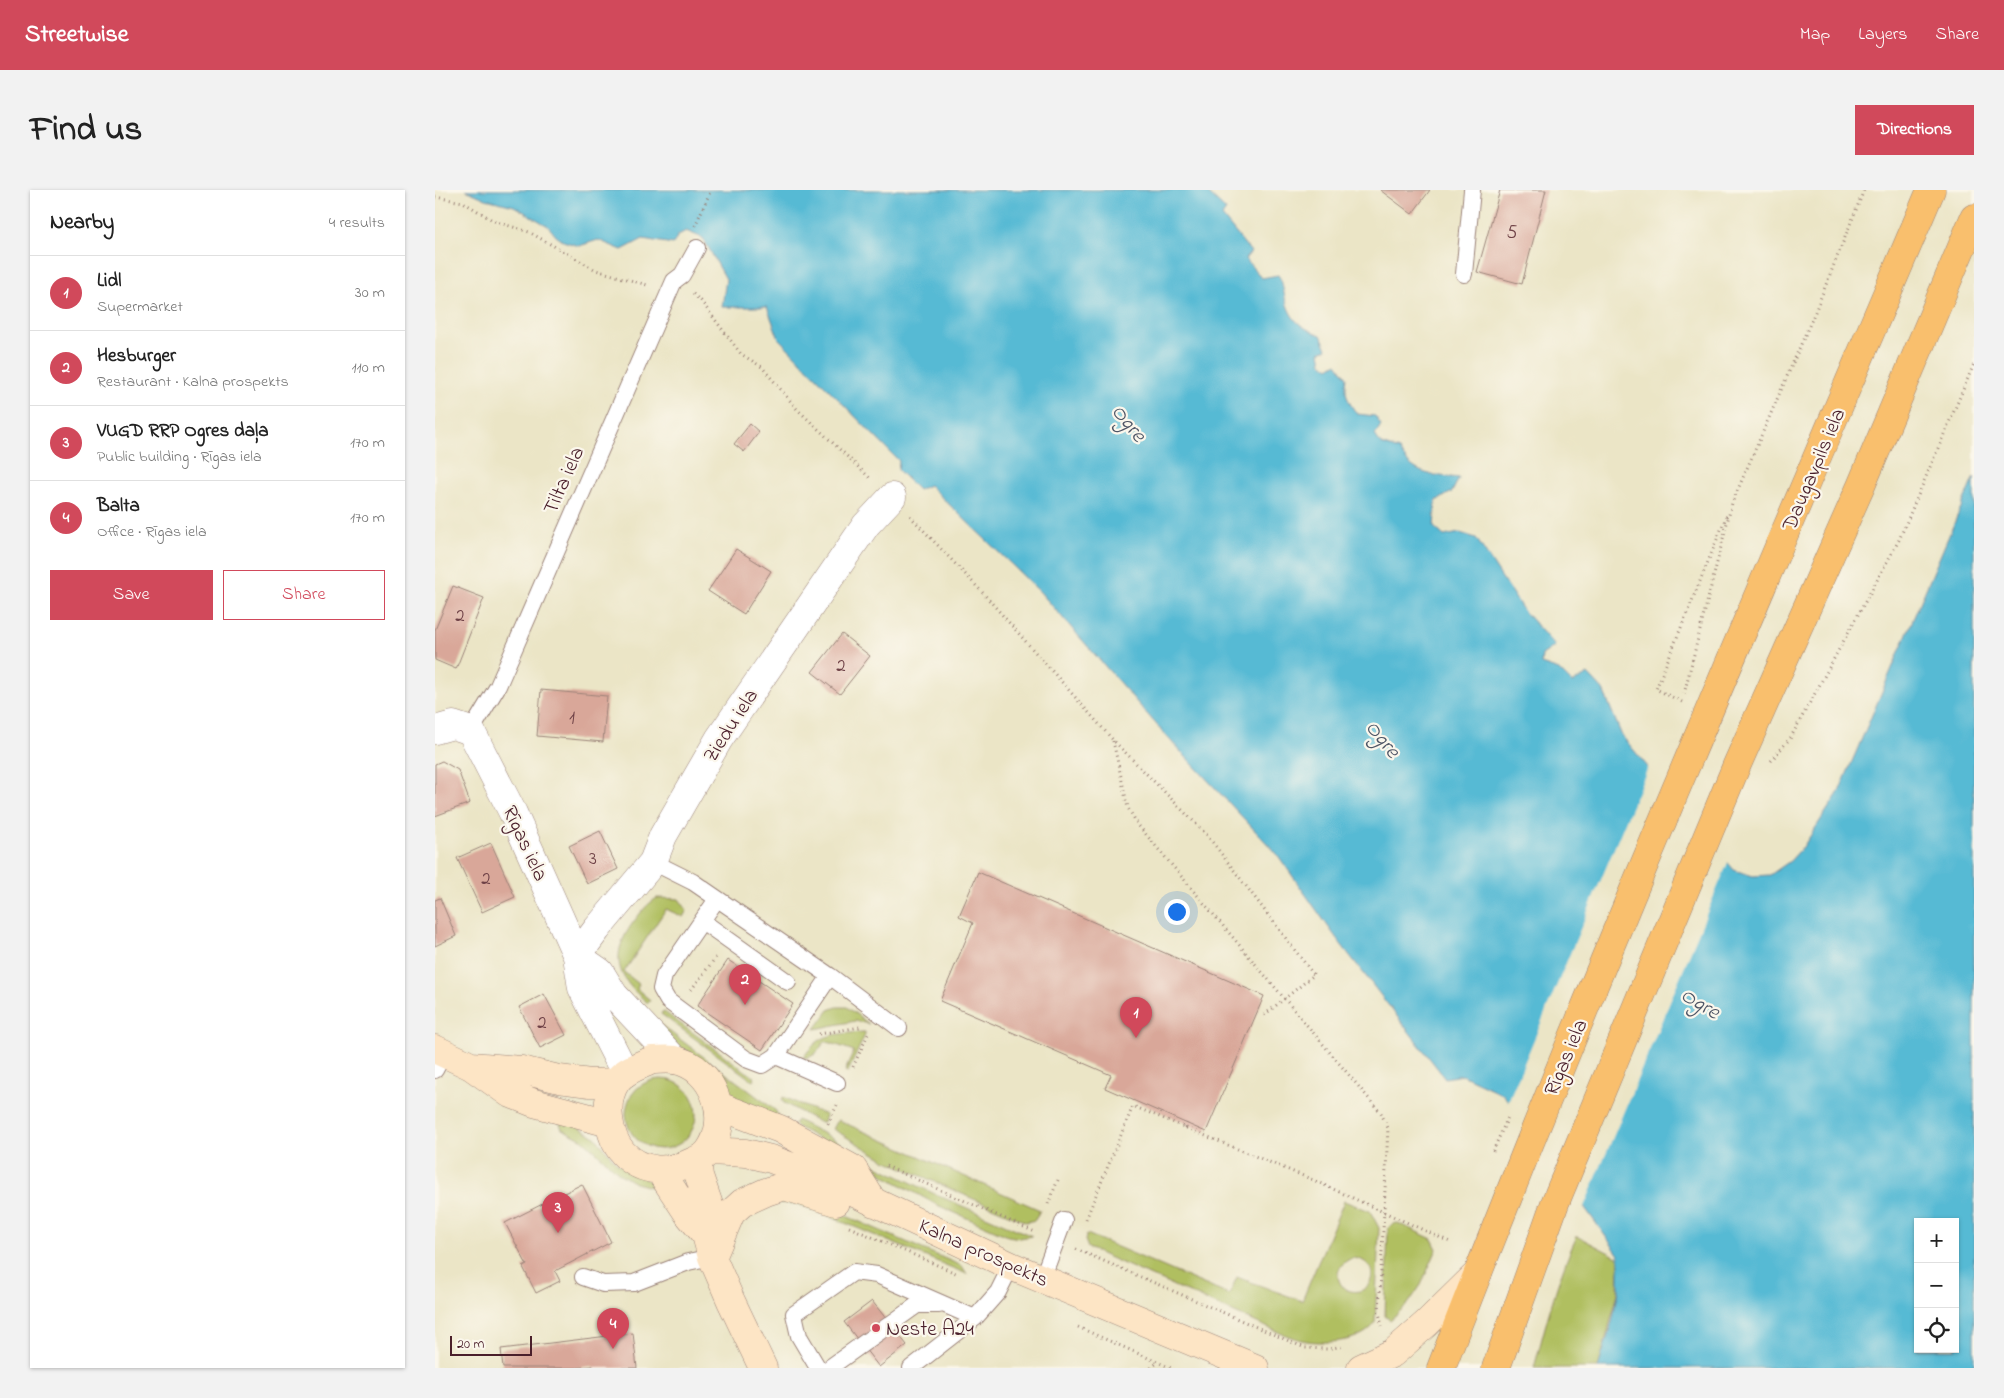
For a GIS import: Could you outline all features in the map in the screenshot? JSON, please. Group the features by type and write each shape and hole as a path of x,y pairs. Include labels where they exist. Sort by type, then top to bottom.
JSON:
{"highway":[{"name":"Daugavpils iela","path":"1695,747 1931,190"},
{"path":"1496,1368 1555,1203 1736,767 1865,477 1974,218"},
{"name":"Rīgas iela","path":"1441,1368 1513,1183 1695,747"}],"main road":[{"path":"438,1057 471,1066 523,1070 559,1079 590,1083 620,1078 652,1060 675,1060 697,1070 713,1089 719,1106 718,1127 703,1155 699,1176 709,1205 709,1246"},
{"path":"471,1066 509,1093 534,1103 609,1123"},
{"path":"620,1078 610,1099 609,1123 611,1134 624,1154 643,1167 661,1171 681,1168 703,1155"},
{"path":"709,1246 731,1213 742,1203 784,1186 844,1205 874,1203 853,1169 780,1129 719,1106"},
{"name":"Kalna prospekts","path":"703,1155 747,1153 771,1159 827,1180 1011,1266 1256,1368"},
{"path":"661,1171 709,1246 758,1367"},
{"path":"1361,1368 1393,1353 1427,1323 1477,1273"}],"street":[{"name":"Ziedu iela","path":"577,956 653,862 663,836 719,739 866,525 892,498"},
{"path":"435,730 453,725 471,731"},
{"name":"Rīgas iela","path":"471,731 513,814 577,956 582,988 620,1078"},
{"path":"577,956 600,972 613,995 675,1060"}],"lane":[{"path":"1464,274 1472,190"},
{"name":"Tilta iela","path":"471,731 498,686 673,281 682,275 697,248"},
{"path":"653,862 693,882 830,976 899,1028"},
{"path":"717,899 664,976 661,989 668,1001 746,1059 762,1065 776,1056 830,976"},
{"path":"702,921 788,982"},
{"path":"776,1056 837,1083"},
{"path":"1042,1279 1064,1220"},
{"path":"583,1277 603,1284 633,1283 689,1262 709,1246"},
{"path":"911,1368 975,1318 998,1292 1011,1266"},
{"path":"818,1368 799,1336 794,1314 854,1272 877,1275 975,1318"},
{"path":"829,1368 917,1304 947,1306"}],"path":[{"path":"693,229 711,190"},
{"path":"1682,702 1656,689 1732,503 1815,312 1864,190"},
{"path":"1770,762 1791,737 1899,540 1974,364"},
{"path":"892,498 982,592 1113,740 1207,835 1314,975 1263,1016"},
{"path":"1679,709 1732,503"},
{"path":"1113,740 1128,808 1138,825 1381,1113 1388,1128 1379,1313 1380,1323 1386,1333 1393,1353"},
{"path":"1083,1228 1133,1106 1313,1180 1450,1242"},
{"path":"1185,1128 1187,1123"},
{"path":"881,1164 1305,1348 1327,1349 1345,1346"},
{"path":"847,1227 998,1292"},
{"path":"1079,1243 1083,1253"},
{"path":"1076,1326 1171,1368"},
{"path":"1151,1368 1158,1362"}],"green space":[{"path":"657,898 679,899 687,910 683,917 666,909 624,972 639,984 637,989 650,1000 648,1003 628,984 619,964 619,954 621,944 635,920 647,905"},
{"path":"837,1007 847,1007 869,1024 855,1021 815,1029 829,1010"},
{"path":"663,1011 755,1078 753,1081 661,1014"},
{"path":"646,1014 771,1107 776,1111 778,1118 734,1098 700,1059 678,1045"},
{"path":"865,1032 848,1072 845,1071 854,1051 825,1041 814,1055 803,1058 816,1043 828,1036"},
{"path":"661,1079 674,1082 686,1089 693,1101 696,1114 693,1127 686,1139 674,1146 661,1149 648,1146 636,1139 629,1127 626,1114 629,1101 636,1089 648,1082"},
{"path":"783,1097 826,1115 824,1122 819,1122 784,1103"},
{"path":"797,1120 832,1138 867,1161 939,1196 1032,1236 1020,1238 1008,1236 937,1205 794,1125"},
{"path":"838,1120 1040,1210 1035,1220 1026,1222 885,1160 833,1129"},
{"path":"559,1121 578,1126 595,1137 616,1162 651,1182 665,1195 655,1188 635,1183 620,1174 583,1140 562,1129"},
{"path":"776,1197 823,1206 962,1266 967,1274 814,1210 797,1204 778,1203"},
{"path":"1344,1201 1370,1211 1379,1228 1375,1323 1354,1338 1335,1342 1315,1342 1297,1339 1280,1333 1088,1248 1085,1240 1087,1234 1229,1295 1237,1277 1302,1301","holes":["1353,1258 1363,1261 1369,1266 1372,1273 1368,1286 1354,1292 1345,1289 1341,1285 1338,1276 1340,1267 1343,1263"]},
{"path":"1398,1223 1432,1239 1437,1249 1421,1285 1408,1304 1390,1320 1385,1316 1388,1229 1392,1224"},
{"path":"1577,1236 1619,1258 1618,1293 1598,1368 1534,1368 1558,1285"}],"water":[{"name":"Ogre","path":"466,190 1207,190 1226,210 1222,216 1251,252 1245,259 1262,278 1278,275 1292,315 1306,329 1321,335 1327,349 1320,352 1322,363 1329,368 1337,363 1347,377 1347,397 1357,414 1375,416 1381,425 1375,435 1381,444 1399,450 1411,465 1424,473 1459,478 1452,492 1436,501 1434,527 1444,536 1460,533 1476,538 1523,610 1555,646 1542,655 1541,664 1559,670 1572,683 1588,674 1603,690 1622,736 1734,870 1753,876 1770,875 1790,861 1803,847 1839,792 1974,477 1974,1368 1598,1368 1619,1291 1619,1255 1503,1094 1462,1075 1445,1078 1337,939 1277,854 1170,740 1040,592 929,485 918,490 898,470 899,461 779,339 767,307 722,307 726,279 703,238 686,231 678,235 673,244 643,239 622,250 598,240 579,246 563,241 548,226 514,206 486,199"}],"pier":[{"path":"1649,765 1729,860 1583,1209 1507,1104"}],"building":[{"path":"1380,190 1430,190 1412,214"},
{"path":"1500,190 1546,190 1522,284 1477,272"},
{"path":"750,424 759,432 744,452 734,444"},
{"path":"736,549 771,571 744,614 708,591"},
{"path":"453,586 484,598 456,669 435,660 435,630"},
{"path":"842,634 870,656 840,694 812,672"},
{"path":"541,690 607,696 603,742 537,736"},
{"path":"442,761 458,770 470,803 435,816 435,764"},
{"path":"600,831 618,869 587,884 569,846"},
{"path":"491,843 515,897 482,912 457,858"},
{"path":"978,872 1264,996 1206,1132 1105,1088 1111,1075 940,1001 973,923 959,916"},
{"path":"440,898 456,936 435,946 435,900"},
{"path":"728,960 793,1004 762,1050 697,1006"},
{"path":"544,994 566,1035 540,1048 519,1007"},
{"path":"582,1184 611,1242 555,1271 560,1281 536,1293 523,1267 527,1265 505,1223"},
{"path":"872,1301 907,1345 879,1367 844,1322"},
{"path":"633,1333 637,1368 593,1368 593,1366 574,1368 503,1368 501,1349"}],"place":[{"name":"Hesburger","path":"745,1005"},
{"name":"Lidl","path":"1136,1038"},
{"name":"VUGD RRP Ogres daļa","path":"558,1233"},
{"name":"Neste A24","path":"876,1328"},
{"name":"Balta","path":"613,1349"}]}
